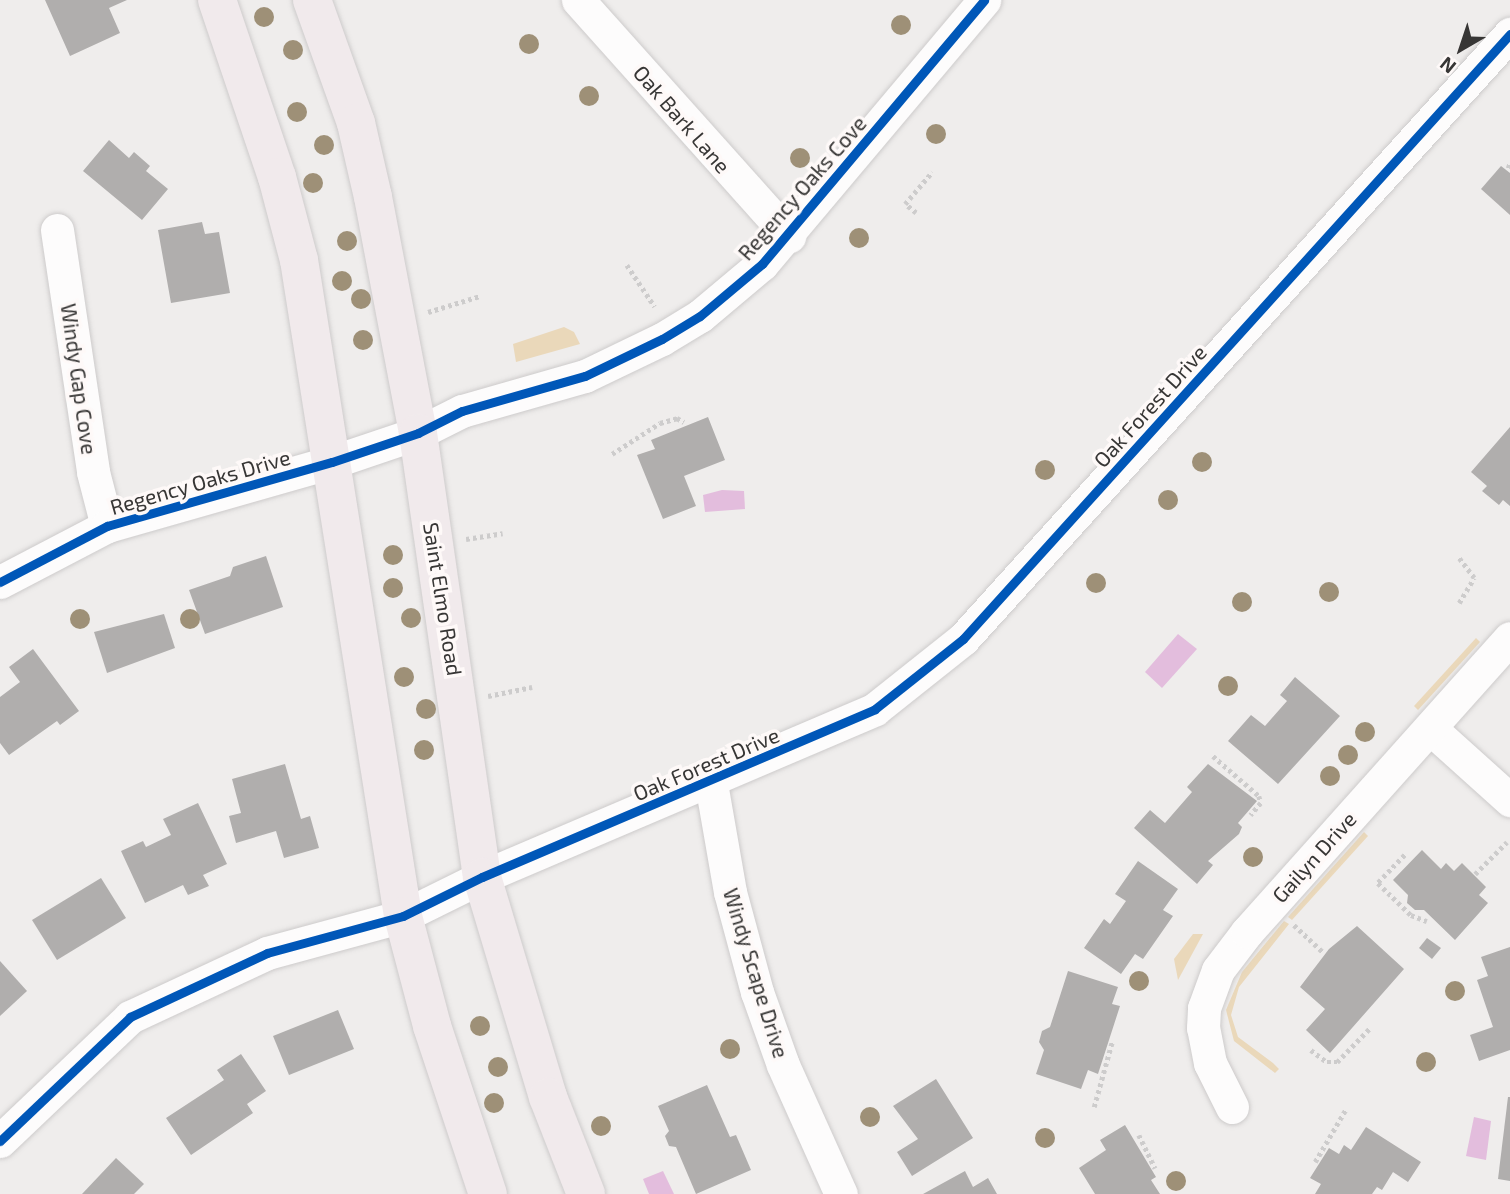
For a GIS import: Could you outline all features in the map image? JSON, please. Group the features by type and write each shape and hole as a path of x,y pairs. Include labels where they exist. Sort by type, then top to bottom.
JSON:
{"main road":[{"path":"217,0 277,177 299,260 403,916 432,1026 488,1194"},
{"name":"Saint Elmo Road","path":"312,0 356,123 418,433 482,877 548,1097 586,1194"}],"street":[{"name":"Oak Bark Lane","path":"578,0 789,236"},
{"name":"Regency Oaks Cove","path":"418,433 462,411 553,387 630,356 700,316 789,236 984,0"},
{"name":"Oak Forest Drive","path":"0,1141 130,1017 267,953 403,916 482,877 711,783 875,709 963,639 1510,34"},
{"name":"Windy Gap Cove","path":"57,230 93,472 107,526"},
{"name":"Regency Oaks Drive","path":"0,582 107,526 332,463 418,433"},
{"name":"Gailyn Drive","path":"1232,1107 1210,1063 1203,1028 1204,1008 1218,970 1510,638"},
{"path":"1430,728 1510,800"},
{"name":"Windy Scape Drive","path":"711,783 730,892 757,992 783,1065 841,1194"}],"path":[{"path":"916,213 905,204 932,172"},
{"path":"627,265 656,308"},
{"path":"418,315 480,296"},
{"path":"612,454 660,423 677,418 684,422"},
{"path":"453,541 503,533"},
{"path":"1459,558 1474,579 1459,603"},
{"path":"486,697 532,687"},
{"path":"1213,756 1259,796 1261,803 1251,815"},
{"path":"1475,874 1507,842"},
{"path":"1405,855 1378,883 1410,915 1427,921"},
{"path":"1293,925 1324,953"},
{"path":"1311,1050 1327,1062 1336,1062 1370,1028"},
{"path":"1094,1107 1112,1042"},
{"path":"1315,1162 1346,1109"},
{"path":"1139,1135 1155,1168"}],"shaded area":[{"path":"564,327 574,332 580,344 516,362 513,344"},
{"path":"722,490 744,491 745,509 705,512 703,495"},
{"path":"1178,634 1197,649 1162,688 1145,672"},
{"path":"1476,638 1480,642 1418,710 1414,706"},
{"path":"1364,832 1368,836 1292,920 1288,917"},
{"path":"1284,921 1289,924 1239,987 1231,1015 1238,1037 1273,1063 1279,1069 1275,1073 1234,1041 1226,1010 1242,972"},
{"path":"1193,934 1203,934 1178,980 1174,959"},
{"path":"1474,1117 1491,1121 1486,1160 1466,1156"},
{"path":"663,1171 674,1194 649,1194 643,1179"}],"building":[{"path":"45,0 127,0 109,8 120,33 70,56"},
{"path":"109,140 129,158 134,152 150,166 146,171 168,189 142,220 83,171"},
{"path":"1501,166 1510,173 1510,215 1481,189"},
{"path":"202,222 205,234 219,232 230,293 171,303 158,230"},
{"path":"708,417 725,460 684,476 696,506 663,519 637,455 655,449 651,440"},
{"path":"1510,427 1510,506 1503,500 1499,505 1482,491 1487,486 1471,472"},
{"path":"266,556 283,607 205,634 189,590 230,576 233,567"},
{"path":"164,614 175,648 107,673 94,632"},
{"path":"33,649 79,711 60,725 57,721 9,755 0,743 0,697 20,682 9,667"},
{"path":"1295,677 1340,716 1278,784 1228,741 1251,715 1265,726 1287,701 1280,695"},
{"path":"285,764 301,819 310,816 319,848 284,858 276,831 236,843 229,816 241,813 232,779"},
{"path":"1208,764 1257,801 1238,823 1242,827 1239,834 1208,861 1213,865 1197,884 1134,828 1150,810 1165,823 1192,792 1187,787"},
{"path":"198,803 227,864 203,875 209,886 188,895 183,885 145,903 121,851 143,841 146,847 171,835 163,819"},
{"path":"1422,850 1441,869 1446,863 1454,871 1462,863 1486,887 1479,895 1488,903 1455,940 1424,910 1415,910 1407,903 1408,895 1393,880"},
{"path":"1138,861 1178,889 1163,910 1173,916 1143,959 1135,954 1121,974 1084,948 1104,919 1110,924 1126,901 1115,894"},
{"path":"101,878 126,918 57,960 32,920"},
{"path":"1357,926 1404,969 1330,1053 1306,1030 1325,1009 1300,987 1329,949"},
{"path":"1427,938 1441,948 1432,959 1419,948"},
{"path":"1510,947 1510,1050 1479,1061 1470,1035 1493,1027 1477,980 1488,976 1481,957"},
{"path":"0,961 27,991 0,1016"},
{"path":"1068,971 1118,987 1112,1004 1120,1006 1098,1074 1088,1070 1081,1089 1036,1074 1044,1050 1039,1042 1042,1031 1050,1027"},
{"path":"338,1010 354,1049 289,1075 273,1036"},
{"path":"241,1054 266,1091 247,1104 253,1113 191,1155 166,1118 224,1080 217,1070"},
{"path":"936,1079 973,1138 912,1176 897,1152 918,1139 893,1106"},
{"path":"707,1085 730,1137 736,1135 751,1170 696,1194 676,1147 669,1146 665,1136 669,1131 658,1106"},
{"path":"1510,1097 1510,1181 1498,1179"},
{"path":"1125,1125 1156,1177 1151,1180 1160,1194 1095,1194 1079,1168 1106,1150 1100,1140"},
{"path":"1366,1127 1421,1162 1408,1182 1393,1172 1382,1190 1377,1187 1372,1194 1315,1194 1321,1184 1310,1178 1329,1148 1339,1154 1344,1145 1351,1150"},
{"path":"116,1158 144,1184 134,1194 82,1194"},
{"path":"965,1171 973,1187 988,1178 997,1194 923,1194"}],"cycle path":[{"path":"0,582 107,526 332,462 418,433 462,411 585,376 662,339 700,316 762,264 984,0"},
{"path":"0,1141 130,1017 267,953 403,916 482,877 875,709 963,639 1510,34"}]}
